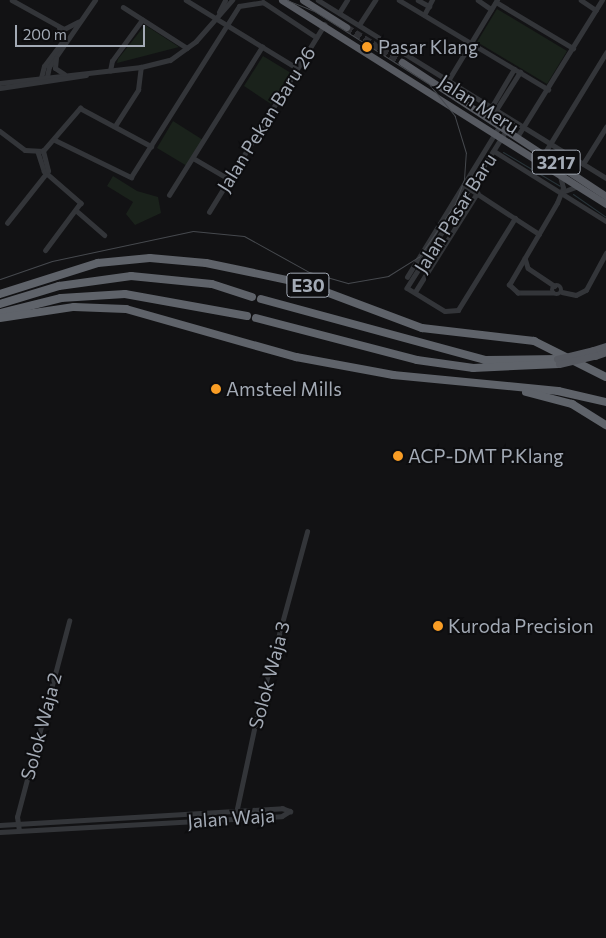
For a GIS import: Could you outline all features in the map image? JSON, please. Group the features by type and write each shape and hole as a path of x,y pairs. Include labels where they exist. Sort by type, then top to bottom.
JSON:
{"highway":[{"name":"Jalan Meru","path":"282,0 606,204"},
{"path":"303,0 346,27"},
{"name":"Jalan Meru","path":"402,62 606,194"},
{"path":"582,189 606,209"},
{"name":"E30","path":"0,294 52,274 98,263 150,258 206,262 302,282 422,328 534,341 606,376"},
{"path":"0,304 59,286 131,276 212,284 252,297"},
{"path":"0,313 61,298 125,294 247,316"},
{"name":"E30","path":"261,299 484,360 558,362"},
{"path":"0,318 74,307 126,310 296,356 393,375 558,391 606,402"},
{"name":"E30","path":"256,318 417,360 473,368 558,362"},
{"path":"595,352 606,341"},
{"path":"558,362 595,352 606,346"},
{"path":"595,352 606,352"},
{"path":"479,384 559,399 606,425"}],"street":[{"path":"12,0 58,27 70,29 83,17"},
{"path":"43,80 95,0"},
{"path":"186,0 297,68"},
{"path":"215,19 225,0"},
{"path":"0,88 43,80 141,68 170,60 187,48 232,0"},
{"path":"318,0 606,178"},
{"path":"339,13 347,0"},
{"path":"359,25 375,0"},
{"path":"399,0 548,89"},
{"path":"418,0 429,6"},
{"path":"424,15 432,0"},
{"path":"478,0 491,9"},
{"path":"580,0 596,10"},
{"path":"443,88 496,1 573,48"},
{"path":"56,140 127,177 151,146 239,6 263,2 316,37"},
{"path":"517,137 596,10 603,2"},
{"path":"123,7 187,48"},
{"path":"110,71 112,61 142,20"},
{"name":"Jalan Pekan Baru 26","path":"208,212 324,25"},
{"path":"43,80 62,41 58,27"},
{"path":"169,196 262,47"},
{"path":"544,154 606,52"},
{"path":"56,58 55,68 66,74"},
{"path":"115,126 138,90 141,68"},
{"path":"493,109 514,69"},
{"path":"493,109 520,72"},
{"path":"0,82 43,80 66,74 88,74"},
{"path":"0,131 25,150 41,151 56,140 78,108 151,146"},
{"name":"Jalan Pasar Baru","path":"406,277 500,125"},
{"path":"583,164 606,127"},
{"name":"Jalan Pasar Baru","path":"415,292 407,288 507,130"},
{"path":"41,151 47,172 80,201 78,212 46,250"},
{"path":"494,151 606,221"},
{"path":"193,158 229,179"},
{"path":"6,223 47,172"},
{"path":"559,174 562,192 517,269 509,288 518,293 562,292 576,295 586,290 606,253"},
{"path":"464,184 539,234"},
{"path":"562,192 582,189"},
{"path":"477,193 415,292 445,311 458,310 516,218"},
{"path":"78,212 104,235"},
{"path":"525,257 528,268"},
{"path":"517,269 528,268 562,292"},
{"path":"553,293 555,286"},
{"name":"Solok Waja 3","path":"235,818 235,811 307,532"},
{"name":"Solok Waja 2","path":"19,831 18,824 68,622"},
{"name":"Jalan Waja","path":"0,825 235,811 290,811 235,818 0,832"}],"shaded area":[{"path":"497,9 567,51 547,84 477,42"},
{"path":"145,25 179,47 117,63 118,59"},
{"path":"263,56 291,73 271,104 244,86"},
{"path":"173,121 203,140 187,166 157,148"},
{"path":"113,176 137,191 158,197 161,213 135,225 126,214 133,202 107,186"}],"waterway":[{"path":"503,152 560,186"},
{"path":"573,194 606,217"}],"tunnel":[{"path":"346,27 402,62"}],"tram line":[{"path":"0,279 52,261 193,231 244,236 309,272 348,283 388,276 419,257 455,204 464,179 466,153 455,116 429,84 314,11 287,0"}],"place":[{"name":"Pasar Klang","path":"367,47"},
{"name":"Amsteel Mills","path":"216,389"},
{"name":"ACP-DMT P.Klang","path":"398,456"},
{"name":"Kuroda Precision","path":"438,626"}]}
